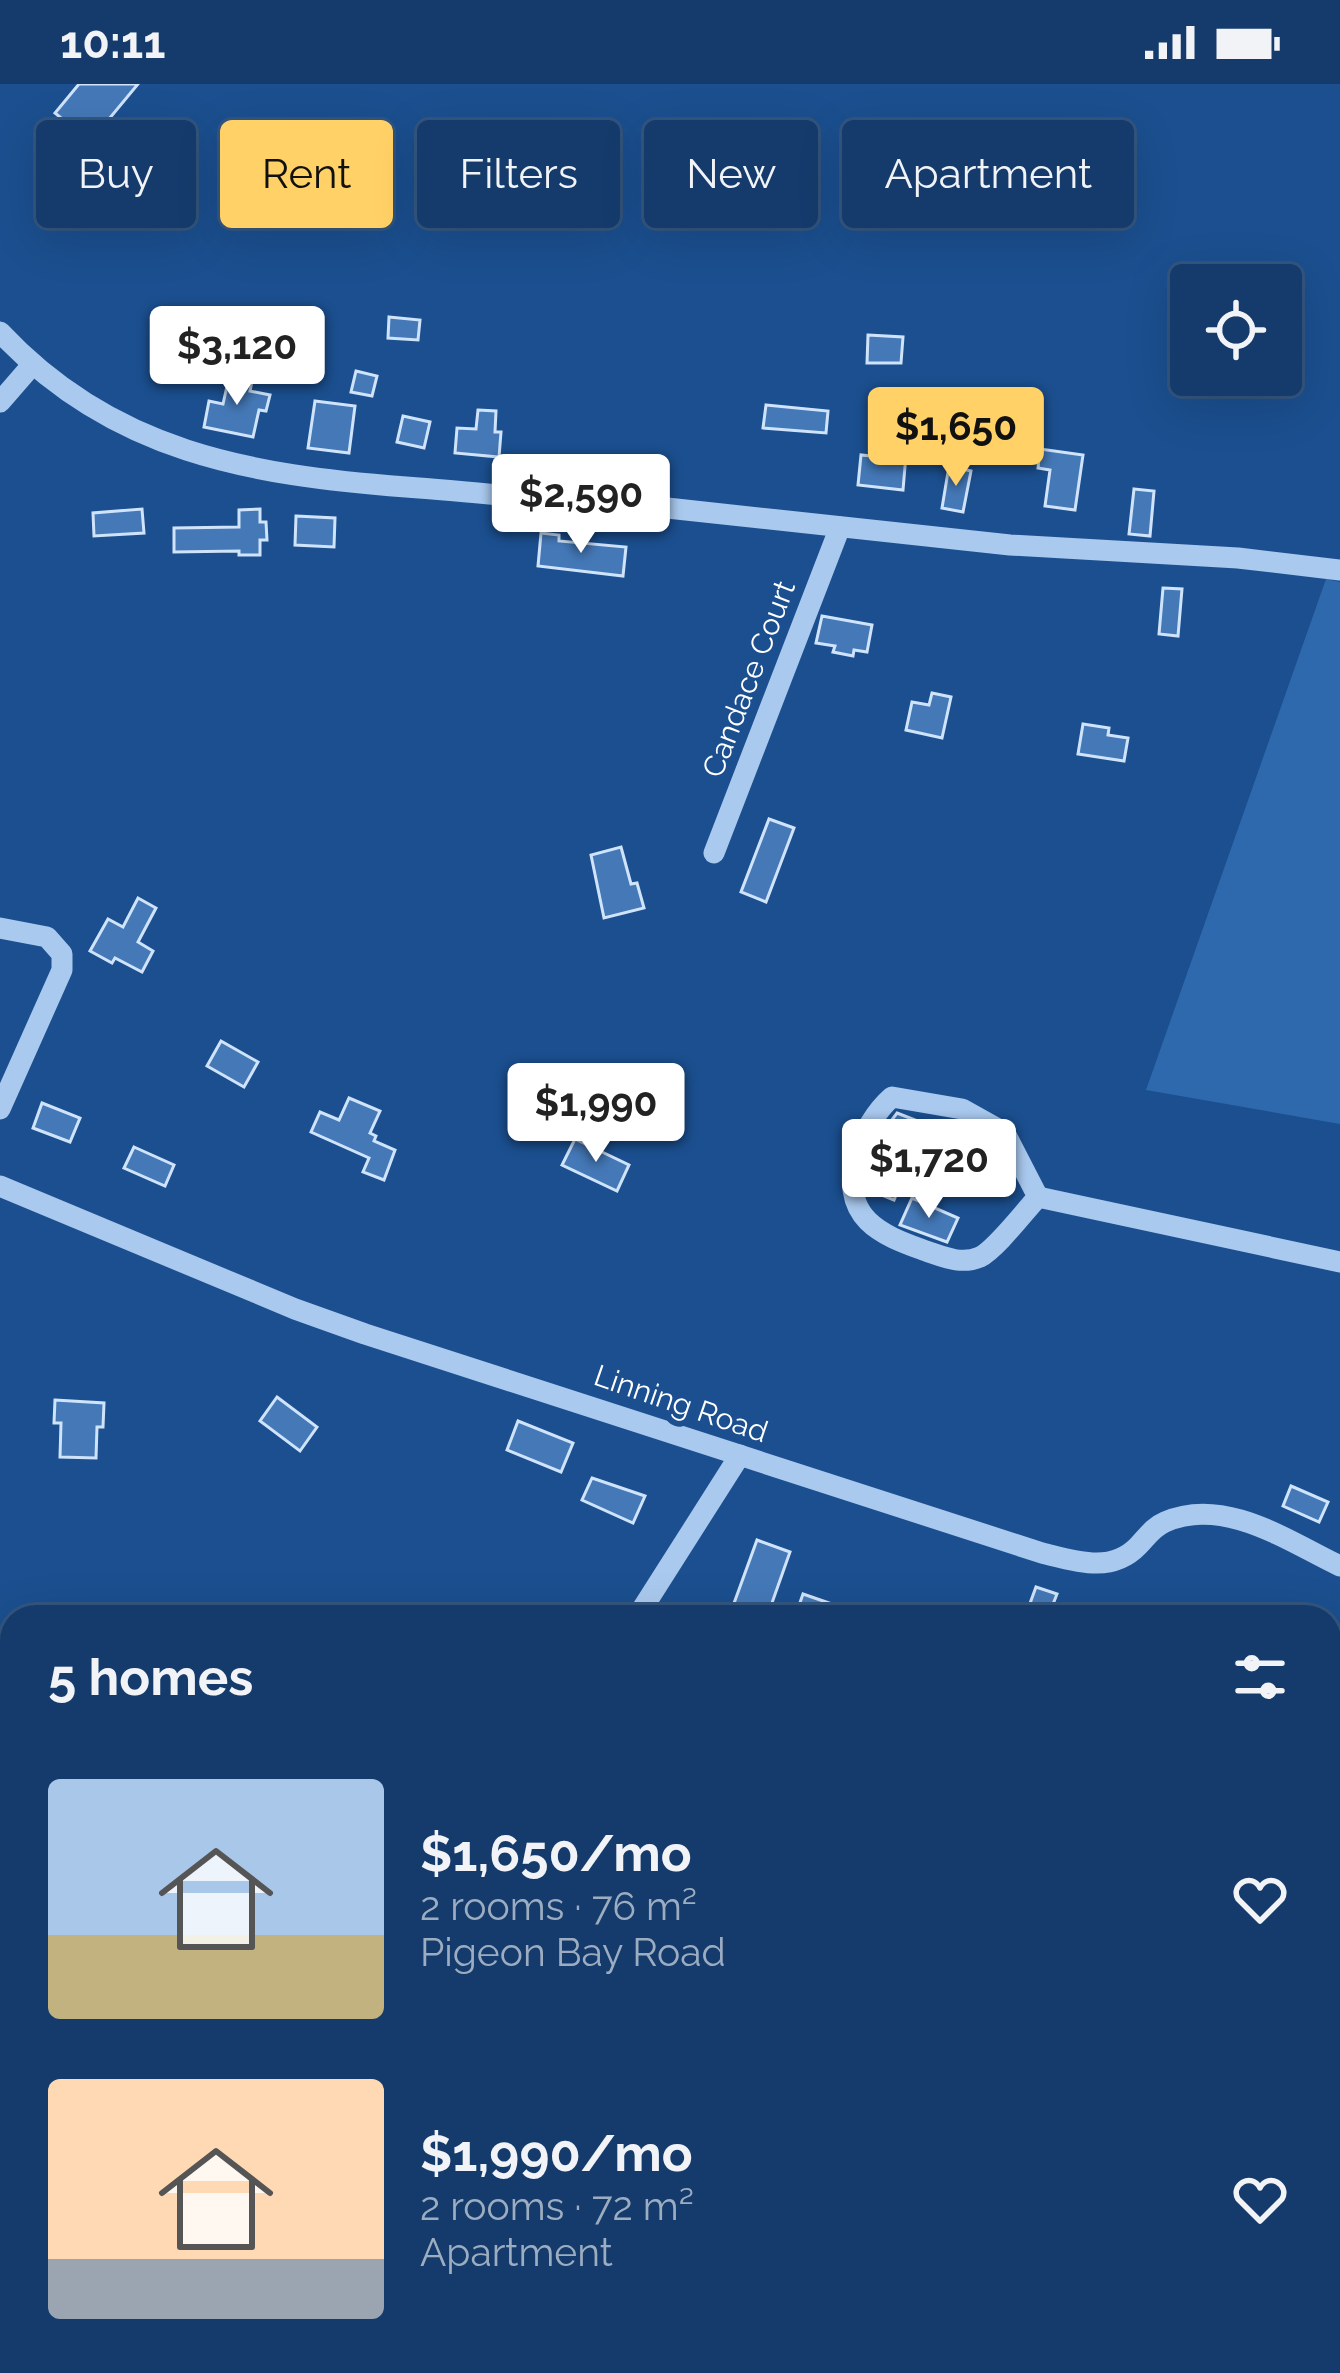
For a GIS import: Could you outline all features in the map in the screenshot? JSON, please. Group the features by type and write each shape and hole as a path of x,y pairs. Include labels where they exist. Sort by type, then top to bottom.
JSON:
{"street":[{"path":"0,332 78,400 138,434 234,465 371,485 658,507 989,544 1238,558 1340,569"},
{"path":"0,402 32,364"},
{"name":"Candace Court","path":"714,853 840,527"},
{"path":"0,928 47,938 62,954 57,986 0,1109"},
{"path":"892,1097 918,1099 962,1109 1005,1133 1038,1197 982,1256 956,1262 901,1242 866,1220 852,1177 858,1149 876,1112 892,1097"},
{"name":"Linning Road","path":"0,1186 330,1322 1042,1553 1098,1564 1124,1558 1162,1523 1215,1515 1250,1522 1340,1566"},
{"path":"1038,1197 1340,1262"},
{"path":"645,1605 740,1455"}],"shaded area":[{"path":"1326,579 1340,582 1340,1124 1146,1090"}],"building":[{"path":"79,84 138,84 108,120 63,120 55,113"},
{"path":"217,312 239,324 227,346 205,334"},
{"path":"389,317 420,320 418,340 388,338"},
{"path":"868,335 903,337 901,363 867,363"},
{"path":"356,371 377,376 372,396 351,392"},
{"path":"230,373 253,377 250,391 270,395 266,411 259,410 253,437 204,427 209,401 223,404"},
{"path":"315,401 355,406 349,453 308,448"},
{"path":"766,405 828,411 826,433 763,428"},
{"path":"478,410 496,411 495,432 501,432 499,457 455,453 457,428 476,429"},
{"path":"403,416 430,422 424,448 397,442"},
{"path":"1040,449 1083,455 1075,510 1045,506 1050,470 1038,468"},
{"path":"891,453 906,455 903,490 858,485 861,455 891,458"},
{"path":"949,466 971,471 963,512 942,508"},
{"path":"1134,489 1154,491 1150,536 1129,534"},
{"path":"142,509 144,533 94,536 93,513"},
{"path":"260,509 267,540 260,540 260,555 174,552 174,528 239,527 239,510"},
{"path":"296,516 335,518 334,547 295,545"},
{"path":"541,533 559,535 559,541 626,547 623,576 538,566"},
{"path":"1163,588 1182,589 1178,636 1159,634"},
{"path":"822,616 872,625 867,652 854,650 853,656 816,643"},
{"path":"932,693 951,697 942,738 906,730 912,702 929,705"},
{"path":"1083,724 1109,728 1108,735 1128,738 1124,761 1078,754"},
{"path":"769,819 794,828 766,902 741,892"},
{"path":"621,847 631,884 637,883 644,908 604,918 591,855"},
{"path":"138,898 156,908 138,942 153,951 142,972 90,951 108,919 123,927"},
{"path":"221,1041 258,1062 244,1087 207,1066"},
{"path":"349,1098 380,1111 370,1133 376,1136 374,1141 395,1150 384,1180 363,1172 369,1158 311,1132 320,1112 339,1120"},
{"path":"42,1103 80,1118 70,1142 33,1128"},
{"path":"897,1113 987,1148 973,1180 913,1155 894,1200 869,1190 868,1171"},
{"path":"575,1139 629,1165 617,1191 562,1165"},
{"path":"134,1147 174,1165 165,1186 124,1168"},
{"path":"912,1198 958,1218 947,1242 900,1225"},
{"path":"277,1397 317,1427 300,1451 260,1421"},
{"path":"55,1400 104,1403 96,1458 60,1457 61,1423 54,1423"},
{"path":"518,1421 573,1443 561,1472 507,1450"},
{"path":"592,1478 645,1496 633,1523 582,1500"},
{"path":"1291,1486 1328,1502 1319,1522 1283,1506"},
{"path":"757,1540 790,1552 771,1605 733,1605"},
{"path":"1036,1587 1057,1594 1053,1605 1029,1605"},
{"path":"803,1594 829,1603 828,1605 799,1605"}]}
